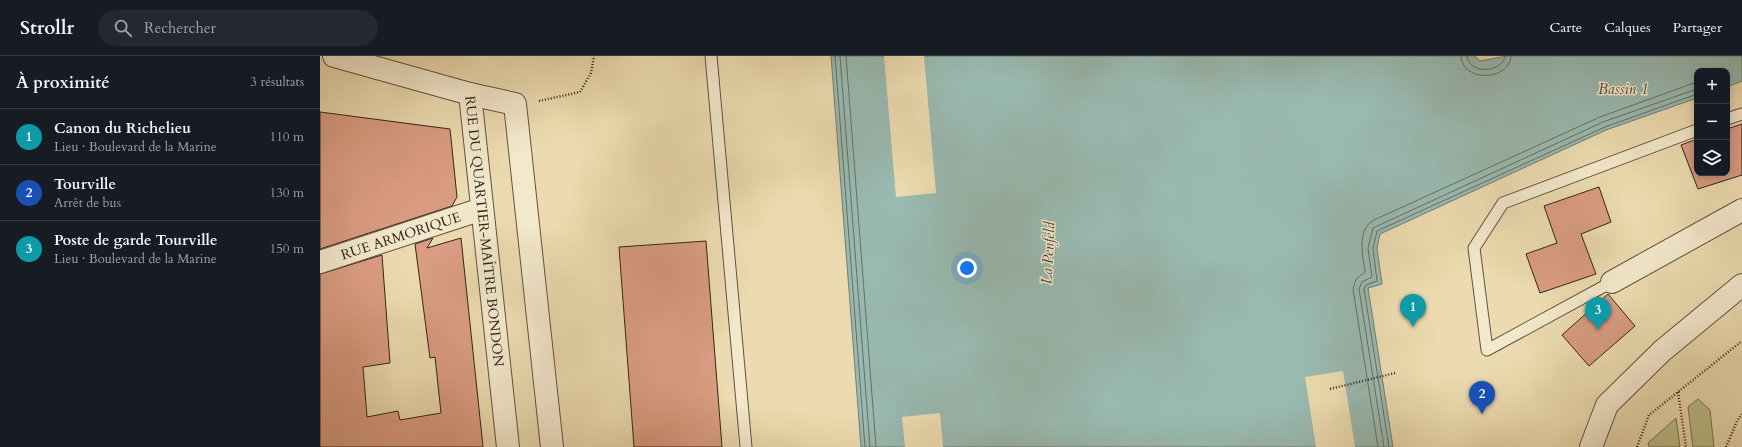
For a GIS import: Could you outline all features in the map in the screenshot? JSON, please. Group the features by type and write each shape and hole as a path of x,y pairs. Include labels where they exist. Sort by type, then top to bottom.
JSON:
{"street":[{"path":"334,56 470,94"},
{"name":"RUE DU QUARTIER-MAÎTRE BONDON","path":"508,447 470,94 515,104 552,447"},
{"name":"RUE ARMORIQUE","path":"320,262 482,209"},
{"path":"1612,282 1742,210"},
{"path":"1591,447 1607,404 1662,351 1742,285"}],"lane":[{"path":"711,56 746,447"},
{"path":"1730,118 1742,114"},
{"path":"1612,282 1487,350 1474,248 1503,203 1694,131"}],"path":[{"path":"538,101 580,92 591,73 594,56"},
{"path":"1637,447 1649,415 1742,341"},
{"path":"1330,389 1395,373"},
{"path":"1678,392 1686,447"},
{"path":"1726,447 1736,421 1742,414"}],"green space":[{"path":"1698,399 1710,410 1714,447 1693,447 1688,407"},
{"path":"1676,418 1680,447 1649,447 1648,443"}],"water":[{"path":"831,56 1475,56 1480,61 1507,56 1742,56 1742,81 1730,86 1730,68 1694,68 1694,99 1606,130 1380,234 1377,248 1382,284 1368,288 1393,447 861,447"}],"pier":[{"path":"884,56 924,56 936,193 896,197"},
{"path":"1343,371 1355,447 1316,447 1305,377"},
{"path":"940,413 943,447 905,447 902,417"}],"building":[{"path":"320,112 450,129 457,197 452,206 320,249"},
{"path":"1742,124 1742,175 1698,189 1681,145 1694,140 1694,176 1730,176 1730,128"},
{"path":"1599,187 1611,222 1581,234 1596,274 1540,293 1526,254 1557,243 1544,206"},
{"path":"433,238 427,248 461,238 483,447 320,447 320,274 382,255 390,363 363,367 367,417 398,411 400,420 441,413 435,357 430,358 415,244"},
{"path":"706,241 722,447 634,447 619,247"},
{"path":"1608,294 1635,326 1589,366 1562,335"}],"place":[{"name":"Canon du Richelieu","path":"1413,327"},
{"name":"Poste de garde Tourville","path":"1598,330"},
{"name":"Tourville","path":"1482,414"}],"water label":[{"name":"Bassin 1","path":"1623,89"},
{"name":"La Penfeld","path":"1048,253"}]}
